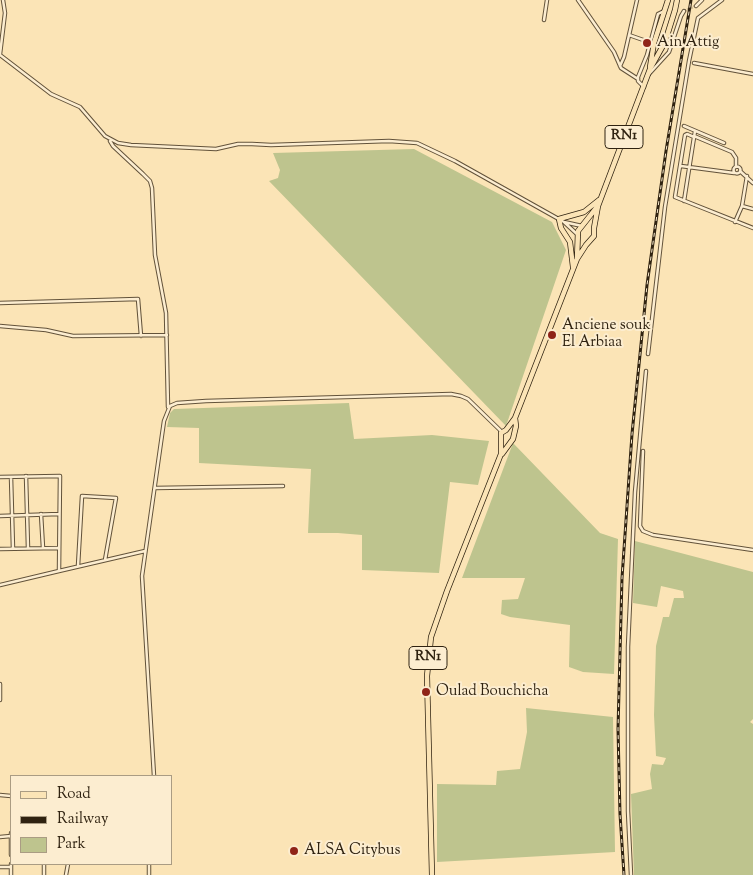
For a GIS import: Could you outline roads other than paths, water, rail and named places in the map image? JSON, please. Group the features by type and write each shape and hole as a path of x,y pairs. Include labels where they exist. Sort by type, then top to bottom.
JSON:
{"main road":[{"name":"RN1","path":"594,230 598,206 650,69 664,44 677,0"},
{"name":"RN1","path":"650,69 652,42 668,1"},
{"path":"668,1 674,2 676,6"},
{"path":"652,42 657,47 664,44"},
{"path":"573,269 570,242 561,228 559,219 584,212 601,198"},
{"name":"RN1","path":"583,226 598,206"},
{"path":"515,418 516,426 513,439 509,443 502,441 501,437 504,431 515,418 577,259 594,238 594,230 590,226 583,226 579,229 577,259"},
{"path":"578,236 583,241 589,242"},
{"path":"504,431 510,430 513,433"},
{"name":"RN1","path":"501,454 502,441"},
{"name":"RN1","path":"432,875 427,680 431,637 501,454 509,443"}],"street":[{"path":"3,0 5,13 0,54 51,94 85,111 113,146 146,177 152,188 155,255 165,304 168,408 164,421 142,576 154,775"},
{"path":"544,20 547,0"},
{"path":"578,0 614,52 622,70 638,80 644,87"},
{"path":"620,66 637,0"},
{"path":"696,6 702,0"},
{"path":"648,354 665,207 689,61 698,18 722,0"},
{"path":"648,75 669,52 674,41 680,16 684,11"},
{"path":"629,36 652,42 638,80"},
{"path":"664,44 674,41"},
{"path":"694,63 753,74"},
{"path":"684,126 724,143"},
{"path":"684,201 695,130"},
{"path":"734,173 733,169 736,167 736,158 732,152 687,134 685,135 675,198 753,228"},
{"path":"109,140 131,145 216,149 252,144 270,145 389,140 417,143 455,160 559,219 578,236"},
{"path":"681,166 738,174 740,171"},
{"path":"736,167 739,167 740,171 753,183"},
{"path":"735,222 742,206 747,176"},
{"path":"742,206 753,210"},
{"path":"564,222 583,226"},
{"path":"0,303 138,298 141,336"},
{"path":"0,326 46,330 73,336 167,335"},
{"path":"631,875 628,768 629,609 635,492 646,370"},
{"path":"168,408 174,403 191,401 451,394 468,399 504,431"},
{"path":"643,451 640,526 643,531 659,536 753,550"},
{"path":"11,476 12,549"},
{"path":"26,476 28,548"},
{"path":"0,477 60,476 58,571"},
{"path":"155,488 283,486"},
{"path":"78,566 82,496 116,498 105,560"},
{"path":"42,514 43,548"},
{"path":"0,516 59,514"},
{"path":"0,549 59,548"},
{"path":"0,585 145,551"},
{"path":"0,684 0,700"},
{"path":"0,867 11,866 11,875"}],"tunnel":[{"path":"684,11 696,6"}],"railway":[{"path":"624,875 618,729 622,578 632,434 647,285 666,151 691,0"}],"place":[{"name":"Ain Attig","path":"647,43"},
{"name":"Anciene souk El Arbiaa","path":"552,335"},
{"name":"Oulad Bouchicha","path":"426,692"},
{"name":"ALSA Citybus","path":"294,851"}]}
